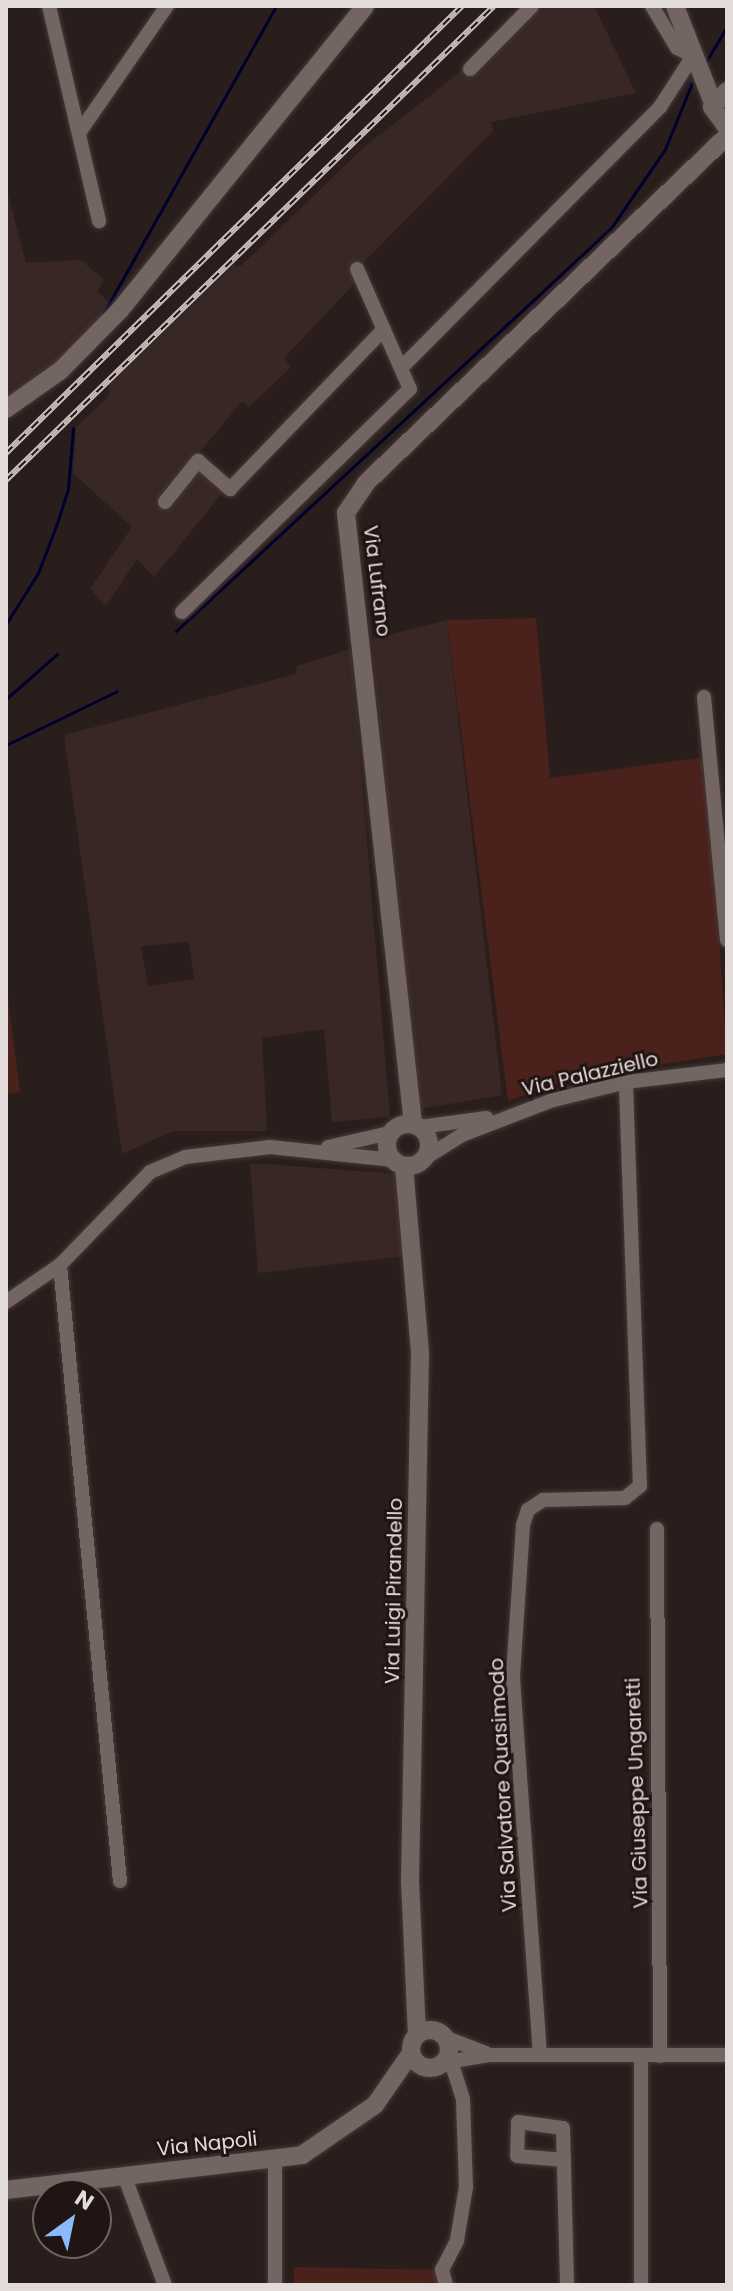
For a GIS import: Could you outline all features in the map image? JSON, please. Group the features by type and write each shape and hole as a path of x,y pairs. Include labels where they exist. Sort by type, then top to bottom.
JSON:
{"street":[{"path":"79,133 167,6"},
{"path":"6,409 61,370 120,310 365,6"},
{"path":"470,69 532,6"},
{"path":"652,6 677,48 693,56"},
{"path":"675,6 703,77 720,99 727,128"},
{"path":"54,10 99,221"},
{"path":"401,368 660,107 693,56"},
{"name":"Via Lufrano","path":"699,160 720,99"},
{"name":"Via Lufrano","path":"405,1128 406,1106 346,513 366,483 647,220 699,160 727,136"},
{"path":"182,612 410,389 357,269"},
{"path":"165,502 198,461 230,489 384,329"},
{"path":"704,697 727,940"},
{"name":"Via Palazziello","path":"308,1150 405,1128 510,1113 626,1082 727,1070"},
{"name":"Via Salvatore Quasimodo","path":"540,2055 513,1676 523,1525 528,1510 543,1500 625,1498 640,1486 626,1082"},
{"name":"Via Palazziello","path":"6,1302 60,1265 124,1195 164,1165 228,1147 308,1150 410,1162 510,1113"},
{"path":"405,1128 428,1138 410,1162"},
{"path":"405,1128 410,1162"},
{"name":"Via Luigi Pirandello","path":"410,1162 420,1354 410,1881 418,1987 417,2034 411,2053"},
{"path":"60,1265 120,1881"},
{"name":"Via Giuseppe Ungaretti","path":"657,1529 660,2056"},
{"name":"Via Luigi Pirandello","path":"418,1987 442,2054"},
{"path":"417,2034 442,2054 457,2078 465,2195 444,2278"},
{"path":"411,2053 727,2055"},
{"name":"Via Napoli","path":"391,2090 411,2053"},
{"path":"442,2054 490,2055"},
{"name":"Via Napoli","path":"6,2190 275,2160 332,2141 391,2090 442,2054"},
{"path":"641,2055 641,2285"},
{"path":"275,2160 275,2285"},
{"path":"564,2160 567,2285"},
{"path":"124,2175 165,2285"}],"shaded area":[{"path":"525,6 594,6 636,93 491,122 493,131 365,261 355,283 284,358 291,367 249,407 242,401 200,452 232,481 154,577 137,559 106,606 90,589 132,527 73,473 76,427 108,397 109,385 233,265 241,266 363,148 454,77"},
{"path":"6,187 26,263 81,260 104,280 97,291 113,307 58,364 6,402"},
{"path":"536,618 550,778 706,757 727,1054 571,1079 508,1101 447,620"},
{"path":"447,620 502,1095 414,1110 372,639"},
{"path":"351,649 390,1117 332,1122 324,1029 262,1038 267,1131 173,1131 122,1154 64,735 296,674 297,666","holes":["189,942 194,979 148,986 141,946"]},
{"path":"6,983 20,1092 6,1094"},
{"path":"250,1163 401,1174 406,1256 258,1273"},
{"path":"294,2267 442,2270 460,2285 294,2285"}],"waterway":[{"path":"102,316 276,6"},
{"path":"706,62 727,26"},
{"path":"176,631 611,228 665,149 692,83"},
{"path":"6,624 38,573 56,526 68,489 73,428"},
{"path":"6,699 57,654"},
{"path":"6,745 117,691"}],"railway":[{"path":"6,453 462,6"},
{"path":"6,480 494,6"}]}
